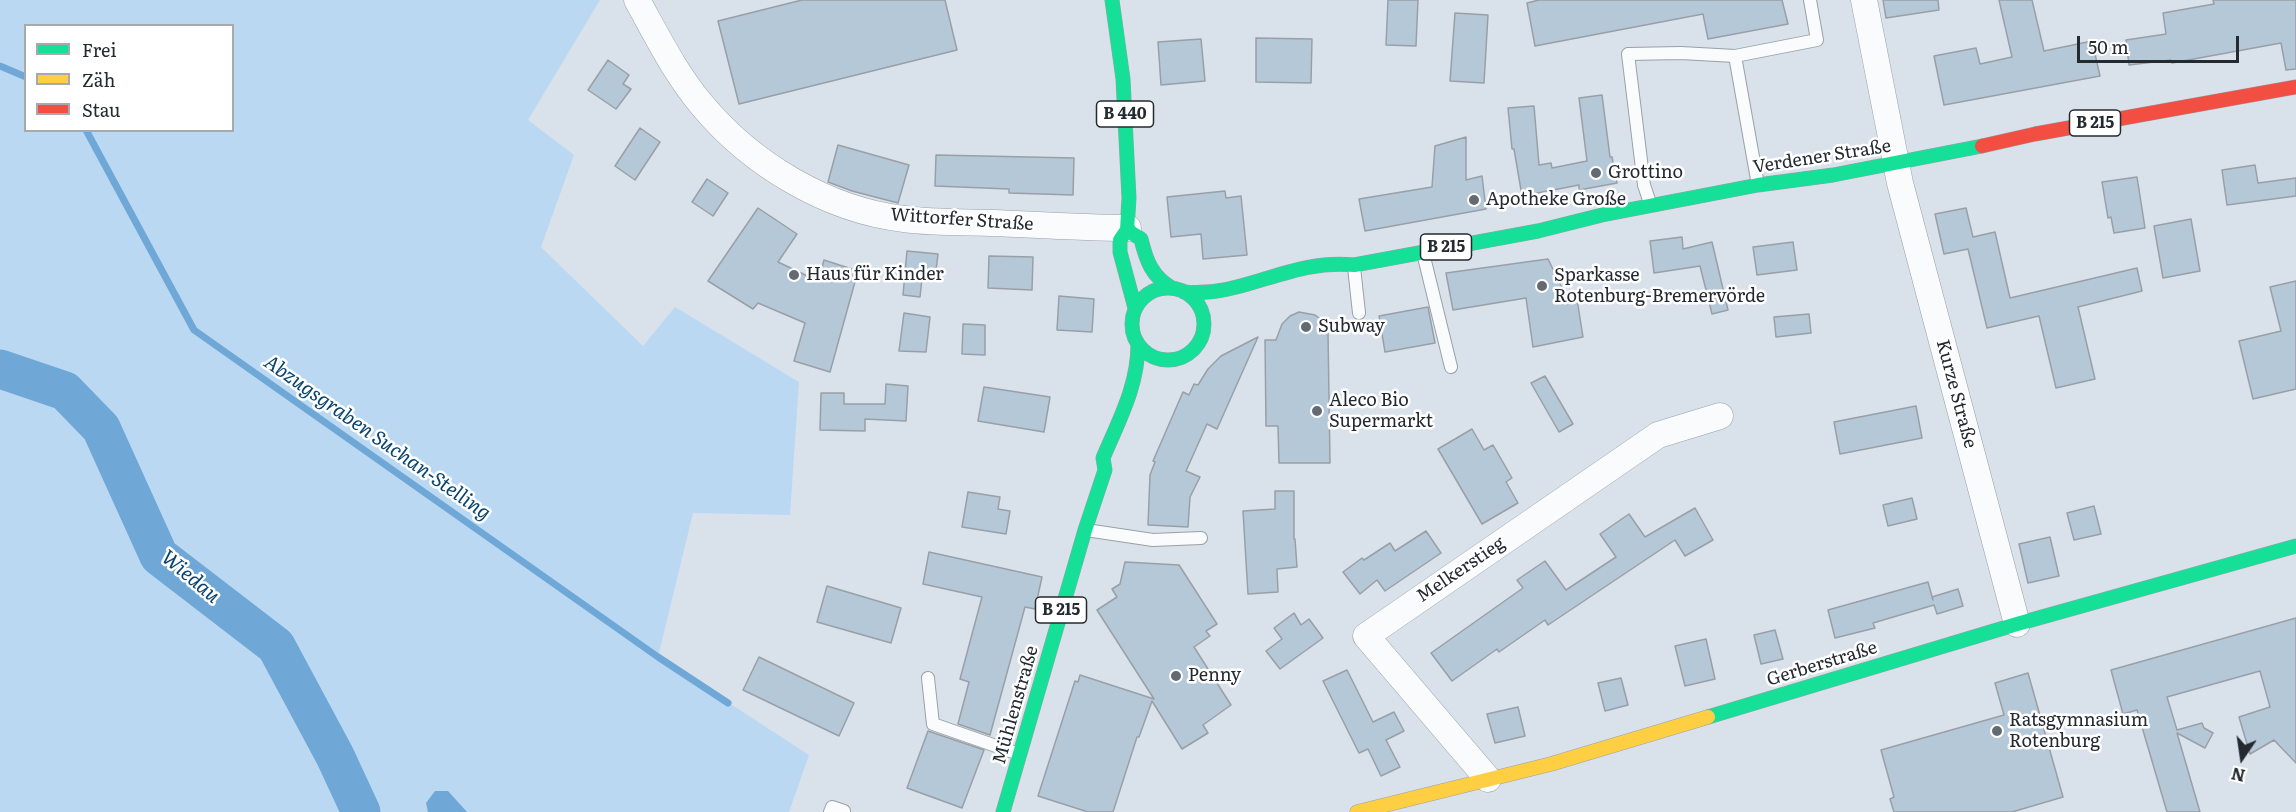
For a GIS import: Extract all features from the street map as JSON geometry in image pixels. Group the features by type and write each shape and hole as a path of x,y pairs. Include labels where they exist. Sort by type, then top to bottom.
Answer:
{"main road":[{"name":"B 440","path":"1112,0 1123,79 1129,198 1128,228 1120,240 1120,252 1135,308"},
{"name":"Verdener Straße","path":"1178,290 1210,294 1334,262 1354,265 1538,231 1758,185 1895,163 2035,134 2296,87"},
{"path":"1128,228 1141,239 1153,274 1163,284 1192,297 1201,309 1204,321 1202,333 1193,350 1167,367 1161,375"},
{"name":"Verdener Straße","path":"1326,279 1340,276 1354,265"},
{"path":"1178,290 1163,288 1143,297 1132,316 1132,329 1138,344 1155,358 1168,360 1180,358"},
{"path":"1202,333 1219,318"},
{"name":"Mühlenstraße","path":"1003,812 1085,530 1110,467 1103,458 1135,381 1138,344"},
{"name":"Gerberstraße","path":"1358,812 1562,761 2016,624 2296,546"}],"street":[{"name":"Wittorfer Straße","path":"637,0 674,66 702,105 732,136 758,158 789,179 823,196 859,210 904,219 1128,228"},
{"name":"Kurze Straße","path":"1864,0 1895,163 2016,624"},
{"name":"Melkerstieg","path":"1488,779 1366,636 1658,435 1720,416"}],"lane":[{"path":"1651,206 1644,185 1628,54 1681,53 1735,56 1817,40 1810,0"},
{"path":"1735,56 1758,185"},
{"path":"1422,252 1451,367"},
{"path":"1354,265 1359,313"},
{"path":"1085,530 1153,540 1200,538"},
{"path":"928,678 933,724 1021,754"},
{"path":"830,812 832,807 844,811"}],"shaded area":[{"path":"0,0 600,0 528,120 574,155 541,247 643,346 675,307 799,382 790,515 693,513 658,657 809,755 789,812 0,812"}],"water":[{"path":"435,791 448,791 467,812 428,812 426,803"}],"building":[{"path":"802,0 945,0 957,50 739,104 718,21"},
{"path":"1388,0 1418,0 1416,46 1386,45"},
{"path":"1539,0 1782,0 1788,24 1708,39 1703,14 1535,46 1527,3"},
{"path":"1883,0 1938,0 1939,10 1886,18"},
{"path":"1999,0 2032,0 2044,51 2092,41 2100,76 1944,105 1934,56 1976,48 1980,64 2012,57"},
{"path":"2213,0 2296,0 2296,69 2286,70 2281,43 2172,63 2171,60 2129,65 2126,40 2166,34 2163,13 2214,4"},
{"path":"1455,13 1488,15 1484,83 1450,81"},
{"path":"1256,38 1312,39 1311,83 1256,82"},
{"path":"1201,39 1205,81 1161,85 1158,42"},
{"path":"608,60 629,75 623,84 631,89 616,109 588,90"},
{"path":"1602,95 1610,157 1612,157 1617,183 1579,190 1579,185 1522,196 1514,149 1512,149 1508,108 1534,106 1539,165 1551,163 1552,168 1587,161 1579,98"},
{"path":"640,128 660,142 635,180 615,166"},
{"path":"1466,137 1466,180 1482,176 1486,209 1365,231 1359,199 1432,187 1435,146"},
{"path":"838,145 909,165 898,203 828,182"},
{"path":"936,155 1074,158 1073,195 1009,193 1009,189 935,186"},
{"path":"2255,165 2258,183 2296,178 2296,196 2227,205 2222,170"},
{"path":"2137,177 2145,228 2114,233 2111,217 2108,218 2102,182"},
{"path":"707,179 728,193 713,216 692,202"},
{"path":"1225,191 1226,198 1241,196 1247,255 1203,259 1201,234 1171,237 1167,197"},
{"path":"758,208 797,234 778,262 818,281 824,260 858,271 830,372 794,361 805,323 758,303 753,309 708,281"},
{"path":"1966,208 1973,237 1995,232 2010,298 2137,268 2142,291 2078,307 2095,379 2056,388 2039,316 1987,328 1968,249 1944,254 1935,214"},
{"path":"2191,219 2200,271 2163,278 2154,226"},
{"path":"1682,237 1683,249 1712,242 1728,310 1712,314 1700,266 1654,273 1650,241"},
{"path":"1793,242 1797,270 1757,275 1753,247"},
{"path":"907,251 938,254 935,279 922,278 920,297 903,295"},
{"path":"989,256 1033,257 1032,290 988,288"},
{"path":"1548,259 1565,294 1576,293 1583,337 1533,347 1526,298 1453,310 1446,273"},
{"path":"2296,281 2296,389 2253,399 2239,341 2281,331 2270,287"},
{"path":"1059,296 1094,299 1092,332 1057,330"},
{"path":"1428,307 1435,343 1385,352 1379,316"},
{"path":"1299,312 1315,315 1322,320 1328,333 1330,463 1279,463 1278,426 1266,426 1265,340 1276,340 1282,324 1290,316"},
{"path":"904,313 930,317 926,352 899,351"},
{"path":"1809,314 1811,333 1776,337 1774,317"},
{"path":"963,324 985,325 985,355 962,354"},
{"path":"1258,337 1217,429 1207,424 1186,471 1200,477 1190,497 1188,527 1148,525 1150,475 1155,462 1153,461 1183,392 1189,395 1194,384 1198,385 1208,369 1221,356"},
{"path":"1545,376 1573,424 1559,432 1531,383"},
{"path":"886,384 908,386 906,421 865,419 865,431 820,430 821,393 844,393 844,404 885,404"},
{"path":"984,387 1050,397 1044,432 978,421"},
{"path":"1916,406 1922,438 1840,454 1834,422"},
{"path":"1472,429 1484,450 1493,445 1512,478 1506,482 1518,503 1482,524 1438,449"},
{"path":"1275,491 1294,491 1294,539 1297,567 1277,569 1278,592 1248,594 1243,511 1275,509"},
{"path":"968,492 1000,497 998,509 1010,511 1006,534 962,527"},
{"path":"1912,498 1917,519 1888,526 1883,505"},
{"path":"2094,506 2101,534 2074,540 2067,513"},
{"path":"1695,508 1713,540 1685,556 1675,540 1548,625 1545,620 1499,652 1497,649 1452,681 1431,653 1523,588 1517,580 1545,561 1566,590 1616,557 1600,534 1629,514 1645,537"},
{"path":"1426,531 1441,553 1385,591 1377,580 1360,594 1343,572 1362,558 1364,560 1390,543 1395,551"},
{"path":"2050,537 2059,576 2028,583 2019,544"},
{"path":"929,552 1042,577 1035,609 1025,607 990,735 958,724 969,682 960,679 982,597 923,584"},
{"path":"1125,562 1179,565 1217,624 1206,631 1210,636 1194,647 1231,705 1203,725 1208,733 1182,749 1152,701 1139,737 1137,737 1113,812 1088,812 1038,796 1075,681 1078,682 1080,675 1154,699 1097,610 1117,597 1112,589 1120,584"},
{"path":"1928,582 1932,597 1958,589 1963,606 1937,614 1934,605 1873,623 1875,628 1835,638 1828,610"},
{"path":"827,586 901,608 891,643 817,622"},
{"path":"1294,613 1301,625 1309,619 1323,638 1280,669 1266,651 1282,639 1274,628"},
{"path":"2296,618 2296,763 2274,740 2250,754 2239,717 2270,707 2260,671 2167,697 2177,730 2202,723 2204,728 2213,733 2205,748 2177,733 2200,812 2167,812 2137,710 2123,714 2111,670"},
{"path":"1775,630 1783,659 1761,664 1754,635"},
{"path":"1706,639 1715,679 1685,686 1675,646"},
{"path":"759,657 854,703 839,736 743,690"},
{"path":"1347,670 1373,722 1394,712 1404,731 1386,740 1400,767 1381,776 1368,749 1359,753 1323,681"},
{"name":"Ratsgymnasium Rotenburg","path":"2028,673 2063,797 2012,812 1894,812 1890,799 1894,797 1881,750 2004,715 1995,683"},
{"path":"1621,678 1628,705 1605,711 1598,683"},
{"path":"1518,707 1525,736 1495,743 1487,714"},
{"path":"928,731 984,750 962,808 907,788"}],"waterway":[{"name":"Abzugsgraben Suchan-Stelling","path":"0,66 24,76"},
{"name":"Abzugsgraben Suchan-Stelling","path":"87,132 194,330 658,657 728,703"},
{"name":"Wiedau","path":"0,369 65,391 101,428 159,556 276,646 335,756 361,812"}],"traffic: fast":[{"path":"1112,0 1123,79 1129,198 1127,230 1120,240 1120,252 1135,308"},
{"path":"1184,292 1227,289 1309,267 1331,264 1354,265 1538,231 1602,215 1758,185 1833,175 1982,146"},
{"path":"1128,228 1141,239 1148,261 1159,279 1172,288"},
{"path":"1168,288 1188,294 1198,304 1204,324 1198,344 1188,354 1168,360 1148,354 1138,344 1132,324 1138,304 1148,294 1168,288"},
{"path":"1003,812 1085,530 1105,470 1103,458 1131,389 1138,344"},
{"path":"1708,717 2017,624 2296,546"}],"traffic: slow":[{"path":"1357,812 1551,764 1708,717"}],"traffic: jam":[{"path":"1982,146 2035,134 2296,87"}],"place":[{"name":"Grottino","path":"1596,173"},
{"name":"Apotheke Große","path":"1474,200"},
{"name":"Haus für Kinder","path":"794,275"},
{"name":"Sparkasse Rotenburg-Bremervörde","path":"1542,286"},
{"name":"Subway","path":"1306,327"},
{"name":"Aleco Bio Supermarkt","path":"1317,411"},
{"name":"Penny","path":"1176,676"},
{"name":"Ratsgymnasium Rotenburg","path":"1997,731"}]}
